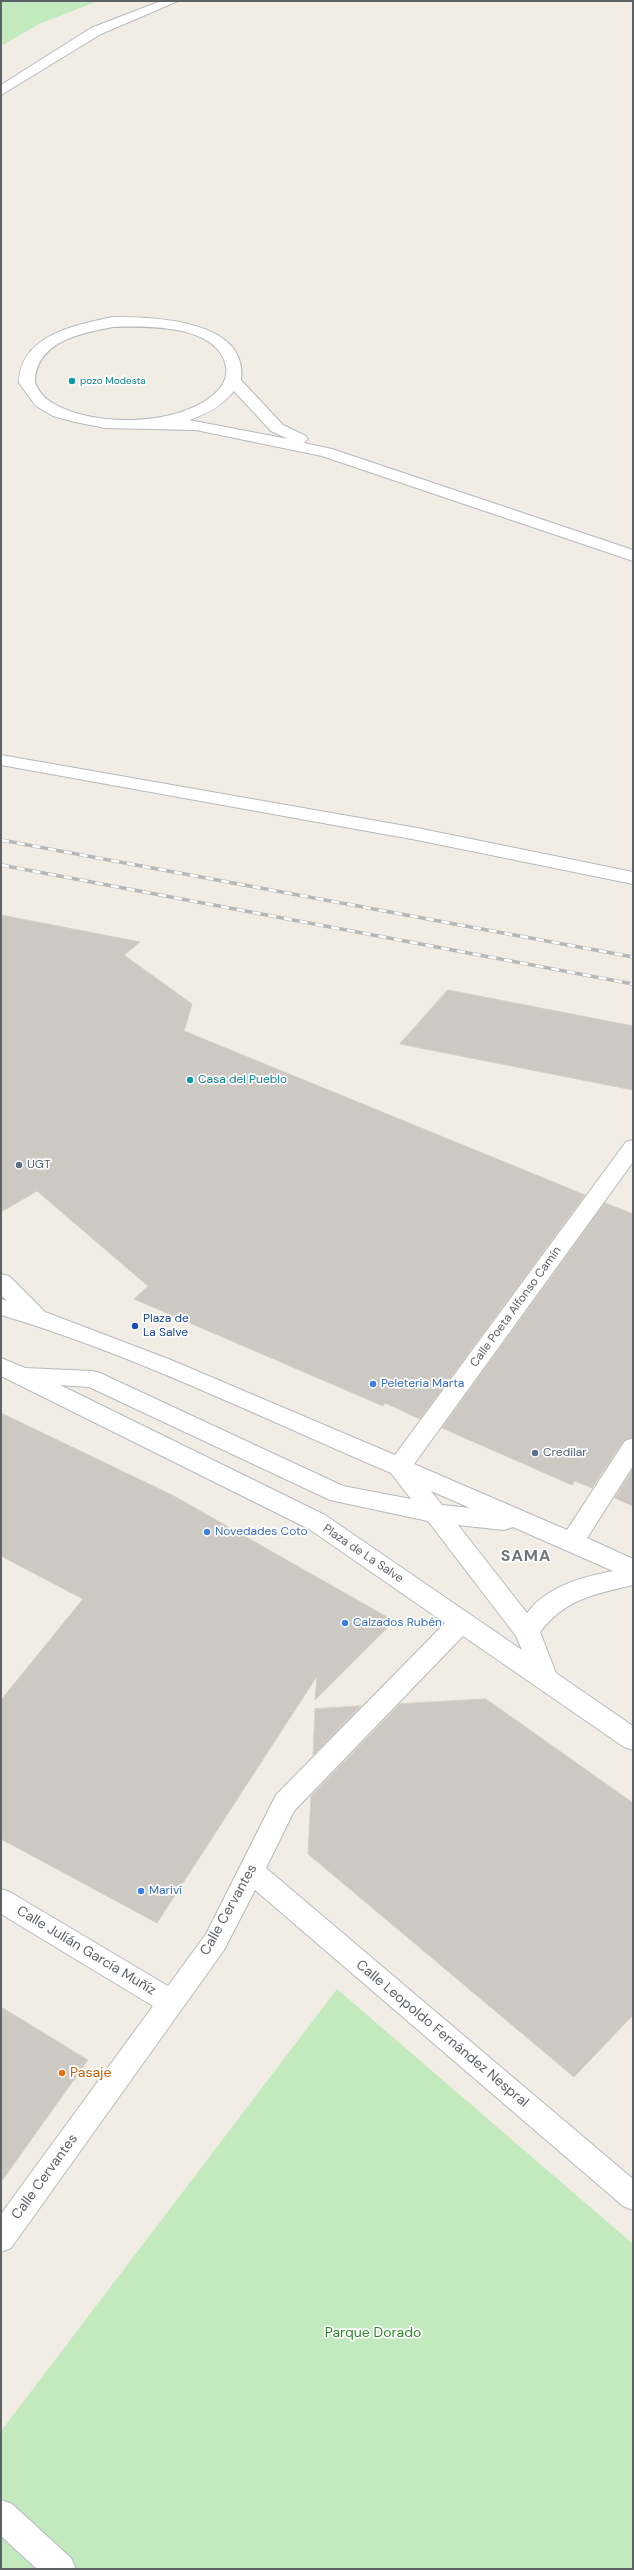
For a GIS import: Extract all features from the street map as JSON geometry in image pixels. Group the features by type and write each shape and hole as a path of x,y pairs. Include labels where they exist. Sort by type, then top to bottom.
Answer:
{"street":[{"path":"1,91 96,31 172,1"},
{"path":"149,424 188,416 217,400 233,380 233,360 217,342 189,328 152,322 113,322 75,330 46,344 29,363 27,383 41,402 69,417 107,425 149,424 196,426 326,452"},
{"path":"233,380 277,428 326,452 633,556"},
{"path":"1,760 417,834 633,878"},
{"name":"Calle Poeta Alfonso Camín","path":"399,1467 633,1147"},
{"name":"Plaza de La Salve","path":"1,1282 38,1318"},
{"name":"Plaza de La Salve","path":"1,1307 38,1318 163,1366 633,1569"},
{"name":"Plaza de La Salve","path":"9,1370 92,1380 338,1494 434,1513 526,1523"},
{"name":"Plaza de La Salve","path":"9,1370 317,1522 545,1678"},
{"path":"571,1543 633,1447"},
{"name":"Plaza de La Salve","path":"399,1467 527,1631 545,1678"},
{"path":"527,1631 542,1610 581,1587 633,1576"},
{"name":"Calle Cervantes","path":"1,2238 215,1942 285,1803 462,1621"},
{"path":"545,1678 633,1740"},
{"name":"Calle Leopoldo Fernández Nespral","path":"251,1871 633,2197"},
{"name":"Calle Julián García Muñíz","path":"1,1900 171,2002"},
{"path":"1,2515 60,2569"}],"green space":[{"path":"1,1 98,1 39,24 1,46"},
{"name":"Parque Dorado","path":"337,1989 633,2244 633,2569 1,2569 1,2431"}],"building":[{"path":"1,915 140,942 124,955 192,1004 184,1031 585,1195 420,1419 385,1403 383,1406 134,1299 148,1286 37,1191 1,1212"},
{"path":"448,990 633,1026 633,1090 400,1044"},
{"path":"605,1203 633,1214 633,1437 624,1440 592,1488 575,1481 572,1485 442,1428"},
{"path":"1,1413 174,1496 394,1621 315,1700 317,1676 157,1923 1,1839 1,1700 83,1599 1,1556"},
{"path":"633,1469 633,1506 615,1498"},
{"path":"486,1699 633,1803 633,2015 574,2077 308,1854 311,1796 400,1704"},
{"path":"361,1706 313,1755 315,1709"},
{"path":"1,2007 88,2060 1,2182"}],"railway":[{"path":"1,840 633,957"},
{"path":"1,865 633,984"}],"place":[{"name":"pozo Modesta","path":"72,381"},
{"name":"Casa del Pueblo","path":"190,1080"},
{"name":"UGT","path":"19,1165"},
{"name":"Plaza de La Salve","path":"135,1326"},
{"name":"Peleteria Marta","path":"373,1384"},
{"name":"Credilar","path":"535,1453"},
{"name":"Novedades Coto","path":"207,1532"},
{"name":"Calzados Rubén","path":"345,1623"},
{"name":"Mariví","path":"141,1891"},
{"name":"Pasaje","path":"62,2073"}],"district":[{"name":"SAMA","path":"526,1557"}]}
